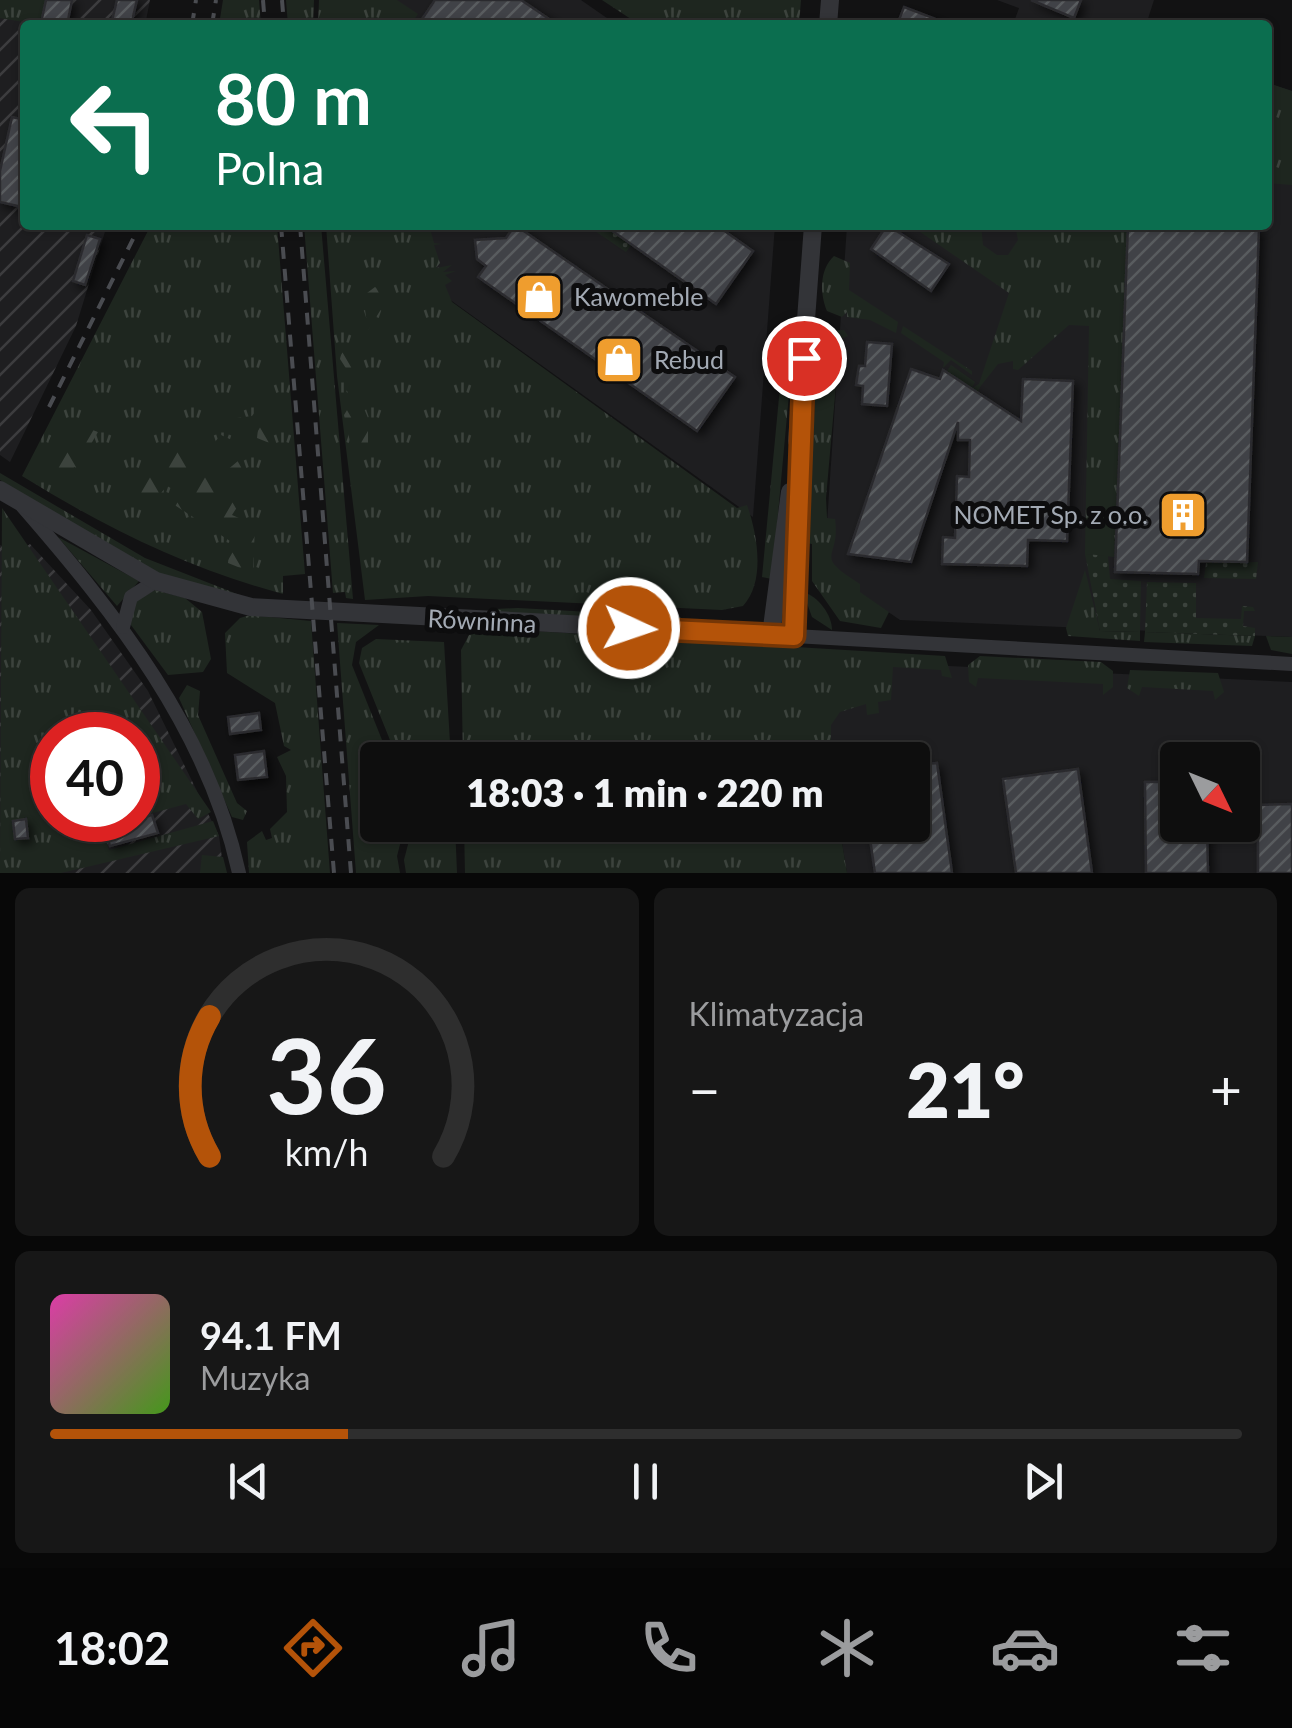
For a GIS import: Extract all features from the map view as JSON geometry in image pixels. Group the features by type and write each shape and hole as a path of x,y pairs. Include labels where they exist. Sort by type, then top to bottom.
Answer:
{"street":[{"path":"771,635 798,434 813,230"},
{"path":"794,636 798,434"},
{"name":"Równinna","path":"0,490 156,581 214,600 313,613 1292,664"},
{"path":"19,502 122,627 168,696 231,836 238,873"},
{"path":"122,627 131,597 156,581"}],"shaded area":[{"path":"0,0 150,0 146,20 20,20 20,230 105,230 76,326 10,462 0,455"},
{"path":"372,0 581,0 610,20 373,20"},
{"path":"997,0 1154,0 1148,20 1015,20 1019,8"},
{"path":"1272,84 1292,91 1292,637 900,620 824,568 847,230 1272,230"},
{"path":"424,230 775,230 753,517 428,284"},
{"path":"30,544 91,610 158,712 30,712 30,842 160,842 160,716 219,836 224,873 0,873 0,545 17,553"},
{"path":"886,663 1292,682 1292,873 847,873 842,842 930,842 930,742 827,742 822,717"}],"green space":[{"path":"0,0 46,0 42,20 0,18"},
{"path":"223,0 259,0 261,20 220,20"},
{"path":"286,0 314,0 313,20 288,20"},
{"path":"319,0 397,0 418,14 414,20 318,20"},
{"path":"602,0 801,0 799,20 632,20"},
{"path":"1272,84 1292,91 1292,185 1272,183"},
{"path":"148,230 277,230 305,574 283,576 283,594 248,584 148,545 22,476"},
{"path":"304,230 321,230 353,599 346,598 345,592 333,593"},
{"path":"326,230 430,230 434,243 441,244 434,245 440,263 436,268 452,265 443,272 456,271 445,275 452,281 445,285 452,302 737,508 747,505 757,555 750,595 743,606 722,610 428,596 365,600 337,376"},
{"path":"593,230 642,230 626,252"},
{"path":"917,230 982,230 983,245 997,255 1008,255 1018,240 1016,230 1127,230 1114,557 1085,554 1089,326 1069,325 1018,370 1013,369 1013,361 998,364 980,387 963,427 971,389 947,371 951,365 975,382 972,388 979,384 1009,293"},
{"path":"834,256 850,263 849,290 898,322 896,333 870,320 847,317 847,312 842,317 827,311 822,282"},
{"path":"375,287 390,295 368,330 363,296"},
{"path":"903,326 972,371 972,375 951,360 943,368 944,362 901,333"},
{"path":"844,330 848,336 840,339 826,498 827,518 835,519 831,556 836,567 860,584 860,592 889,612 881,628 840,621 812,581 812,544 807,543 818,349 827,331"},
{"path":"353,341 361,376 358,394 368,418 368,449 358,459 353,455 344,415 352,402 344,384 349,373 340,359 343,345"},
{"path":"782,366 790,383 772,579 762,577"},
{"path":"265,399 270,400 262,418 273,422 272,444 257,438 258,429 243,430 237,425 237,418 252,416"},
{"path":"79,425 98,432 91,444 105,453 80,495 72,484 81,471 74,467 63,479 47,467 58,452 46,447 56,426 73,433"},
{"path":"182,429 206,452 221,435 234,441 203,472 214,481 238,461 256,478 232,515 255,525 253,573 228,563 230,541 173,504 180,493 167,486 149,507 134,497"},
{"path":"0,473 145,558 250,599 176,581 109,551 0,480"},
{"path":"2,508 142,712 30,712 30,842 107,842 109,850 138,842 160,842 160,836 213,821 219,836 61,873 0,873"},
{"path":"58,537 139,581 117,606"},
{"path":"1085,554 1108,556 1110,579 1141,581 1140,632 1100,631"},
{"path":"1258,562 1256,579 1204,578 1206,563"},
{"path":"1085,570 1100,631 1140,632 1140,641 1068,636 1066,628"},
{"path":"1147,582 1196,583 1196,618 1241,619 1242,606 1253,607 1255,611 1244,611 1243,626 1255,628 1255,636 1145,632"},
{"path":"155,590 185,598 202,612 211,659 203,672 168,675 128,621 134,602"},
{"path":"803,592 823,607 832,630 812,617"},
{"path":"496,609 681,617 680,625 498,614"},
{"path":"250,615 311,621 330,873 249,873 247,842 262,831 266,840 272,838 270,829 287,812 286,776 277,757 291,750 284,746 275,703 227,673 225,633 240,618"},
{"path":"337,623 379,625 356,642 352,665 383,742 360,742 360,842 401,842 397,856 400,873 356,873"},
{"path":"483,628 945,656 952,678 942,676 941,670 893,667 891,700 878,702 879,713 867,715 866,704 840,712 831,725 831,742 463,742 461,650 469,635"},
{"path":"1145,632 1255,636 1252,646 1144,642"},
{"path":"1266,636 1292,637 1292,654 1271,650"},
{"path":"376,639 444,642 450,742 391,742 359,663 362,648"},
{"path":"980,656 1101,662 1113,671 1113,687 1103,695 1103,684 978,678 976,687 969,682 968,665"},
{"path":"1130,670 1218,673 1224,692 1215,700 1213,691 1142,687 1139,696 1127,688"},
{"path":"187,685 200,691 198,715 237,803 247,811 243,820 232,817 179,698"},
{"path":"160,738 211,812 198,819 186,804 160,811"},
{"path":"409,842 456,842 457,873 406,873 404,860"},
{"path":"464,842 842,842 847,873 465,873"},
{"path":"202,855 223,857 227,873 200,873"}],"building":[{"path":"46,0 72,0 68,20 42,20"},
{"path":"117,0 137,0 132,20 112,20"},
{"path":"435,0 521,0 551,20 421,20"},
{"path":"1031,0 1081,0 1074,18"},
{"path":"904,7 938,20 899,20"},
{"path":"12,117 20,119 20,207 0,202 0,171"},
{"path":"512,230 522,230 735,377 697,431 478,277 486,266 477,259 475,240 506,238"},
{"path":"611,230 723,230 753,251 716,304"},
{"path":"884,230 895,230 949,264 931,291 871,249"},
{"path":"1128,230 1259,230 1247,562 1199,561 1198,574 1115,572"},
{"path":"87,235 100,239 85,285 73,281"},
{"path":"867,342 892,344 887,406 862,404 863,386 856,385 859,366 865,366"},
{"path":"911,369 940,379 943,370 1021,421 1023,379 1073,381 1067,541 1028,540 1027,566 942,564 943,537 955,538 957,476 969,477 970,440 958,440 958,422 911,562 848,554"},
{"path":"259,713 261,730 230,734 228,717"},
{"path":"264,751 267,777 238,780 235,755"},
{"path":"937,763 952,873 875,873 870,842 930,842 930,764"},
{"path":"1078,769 1092,873 1016,873 1003,779"},
{"path":"1145,782 1160,782 1160,842 1207,842 1208,873 1146,873"},
{"path":"1292,804 1292,873 1258,873 1260,805"},
{"path":"26,819 28,838 15,839 13,821"}],"railway":[{"path":"193,20 196,0"},
{"path":"213,20 216,0"},
{"path":"263,0 265,20"},
{"path":"282,0 284,20"},
{"path":"49,407 138,230"},
{"path":"281,230 334,873"},
{"path":"300,230 351,873"}],"place":[{"name":"Kawomeble","path":"539,297"},
{"name":"Rebud","path":"619,360"},
{"name":"NOMET Sp. z o.o.","path":"1183,515"}],"route":[{"path":"629,628 794,636 800,532 798,434 804,358"}]}
